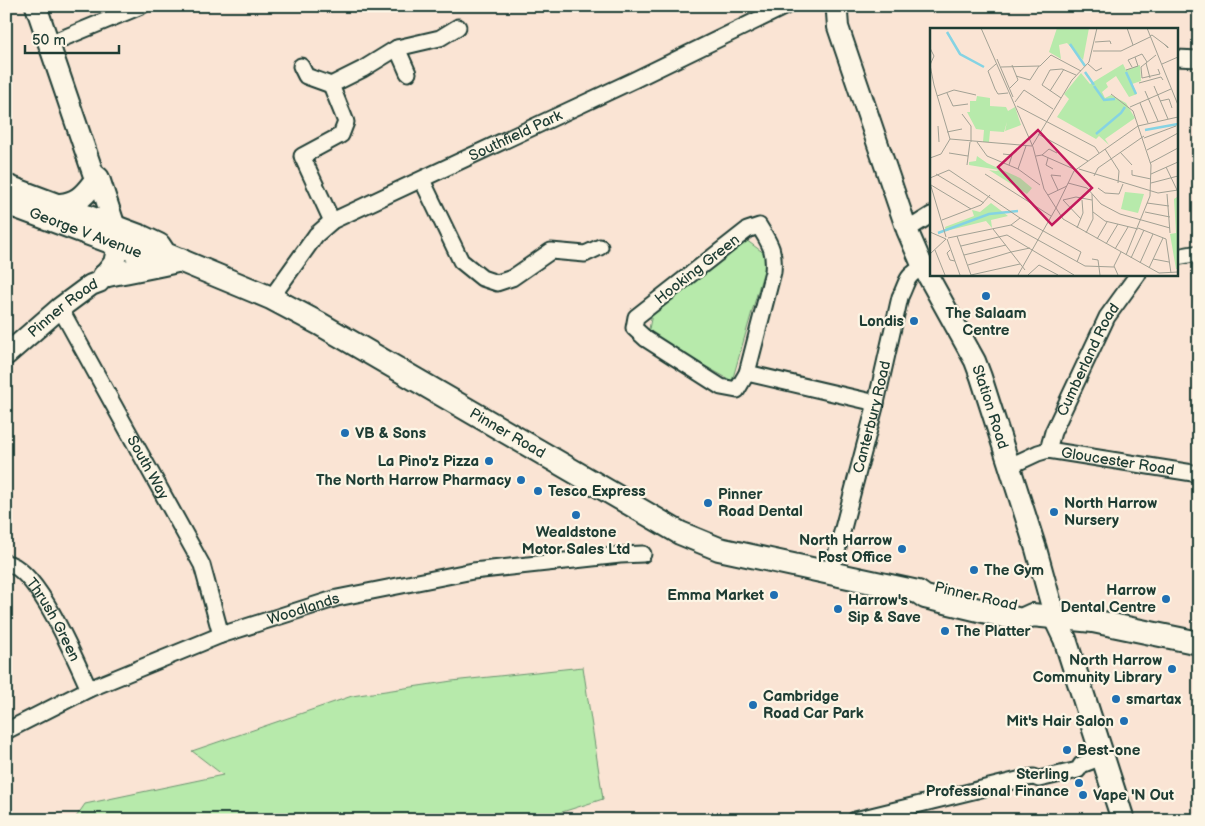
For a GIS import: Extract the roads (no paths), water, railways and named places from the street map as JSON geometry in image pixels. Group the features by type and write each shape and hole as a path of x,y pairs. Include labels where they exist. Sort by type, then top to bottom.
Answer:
{"main road":[{"path":"61,206 74,203 82,197 93,179"},
{"name":"George V Avenue","path":"6,186 61,206 109,233"},
{"name":"George V Avenue","path":"6,202 109,233"},
{"name":"Pinner Road","path":"109,233 159,245 173,257 271,298 368,350 680,533 718,549 918,592 925,597 1022,620 1032,615 1100,622 1199,643"},
{"path":"97,281 140,267 159,266 173,257"},
{"name":"Station Road","path":"1055,618 1064,639 1092,724 1091,761 1123,820"}],"street":[{"path":"36,6 109,233"},
{"path":"49,44 141,6"},
{"name":"Southfield Park","path":"271,298 316,235 332,221 786,6"},
{"name":"Station Road","path":"839,6 837,13 838,27 907,230 924,267 976,361 1036,549 1055,618"},
{"path":"330,85 363,69 397,48 440,38 458,26"},
{"path":"397,48 408,73"},
{"path":"1178,58 1199,59"},
{"path":"302,66 306,76 330,85 346,122 341,135 302,156 332,221"},
{"path":"422,180 461,261 482,278 497,283 512,278 551,251 585,254 600,247"},
{"path":"907,230 930,216"},
{"name":"Hooking Green","path":"759,226 769,242 774,256 773,272 747,373 736,390 721,387 646,339 634,328 636,317 747,230 759,226"},
{"name":"Pinner Road","path":"6,355 60,308 97,281 92,277 103,257 109,233"},
{"path":"1178,257 1199,253"},
{"name":"Canterbury Road","path":"829,574 837,551 876,403 900,297 906,280 924,267"},
{"name":"Cumberland Road","path":"1048,450 1053,432 1107,317 1137,275"},
{"name":"South Way","path":"60,308 202,565 221,635"},
{"path":"747,373 876,403"},
{"name":"Gloucester Road","path":"1010,466 1048,450 1199,474"},
{"name":"Woodlands","path":"6,731 90,689 221,635 337,598 473,571 621,547 643,554"},
{"name":"Thrush Green","path":"6,563 18,567 38,590 90,689"},
{"path":"856,820 1034,777 1039,779 1078,770 1091,761"}],"place":[{"name":"The Salaam Centre","path":"986,296"},
{"name":"Londis","path":"914,321"},
{"name":"VB & Sons","path":"345,433"},
{"name":"La Pino'z Pizza","path":"489,461"},
{"name":"The North Harrow Pharmacy","path":"521,480"},
{"name":"Tesco Express","path":"538,491"},
{"name":"Pinner Road Dental","path":"708,503"},
{"name":"North Harrow Nursery","path":"1054,512"},
{"name":"Wealdstone Motor Sales Ltd","path":"576,515"},
{"name":"North Harrow Post Office","path":"902,549"},
{"name":"The Gym","path":"974,570"},
{"name":"Emma Market","path":"774,595"},
{"name":"Harrow Dental Centre","path":"1166,599"},
{"name":"Harrow's Sip & Save","path":"838,609"},
{"name":"The Platter","path":"945,631"},
{"name":"North Harrow Community Library","path":"1172,669"},
{"name":"smartax","path":"1116,699"},
{"name":"Cambridge Road Car Park","path":"753,705"},
{"name":"Mit's Hair Salon","path":"1124,721"},
{"name":"Best-one","path":"1067,750"},
{"name":"Sterling Professional Finance","path":"1079,783"},
{"name":"Vape 'N Out","path":"1083,795"}]}
